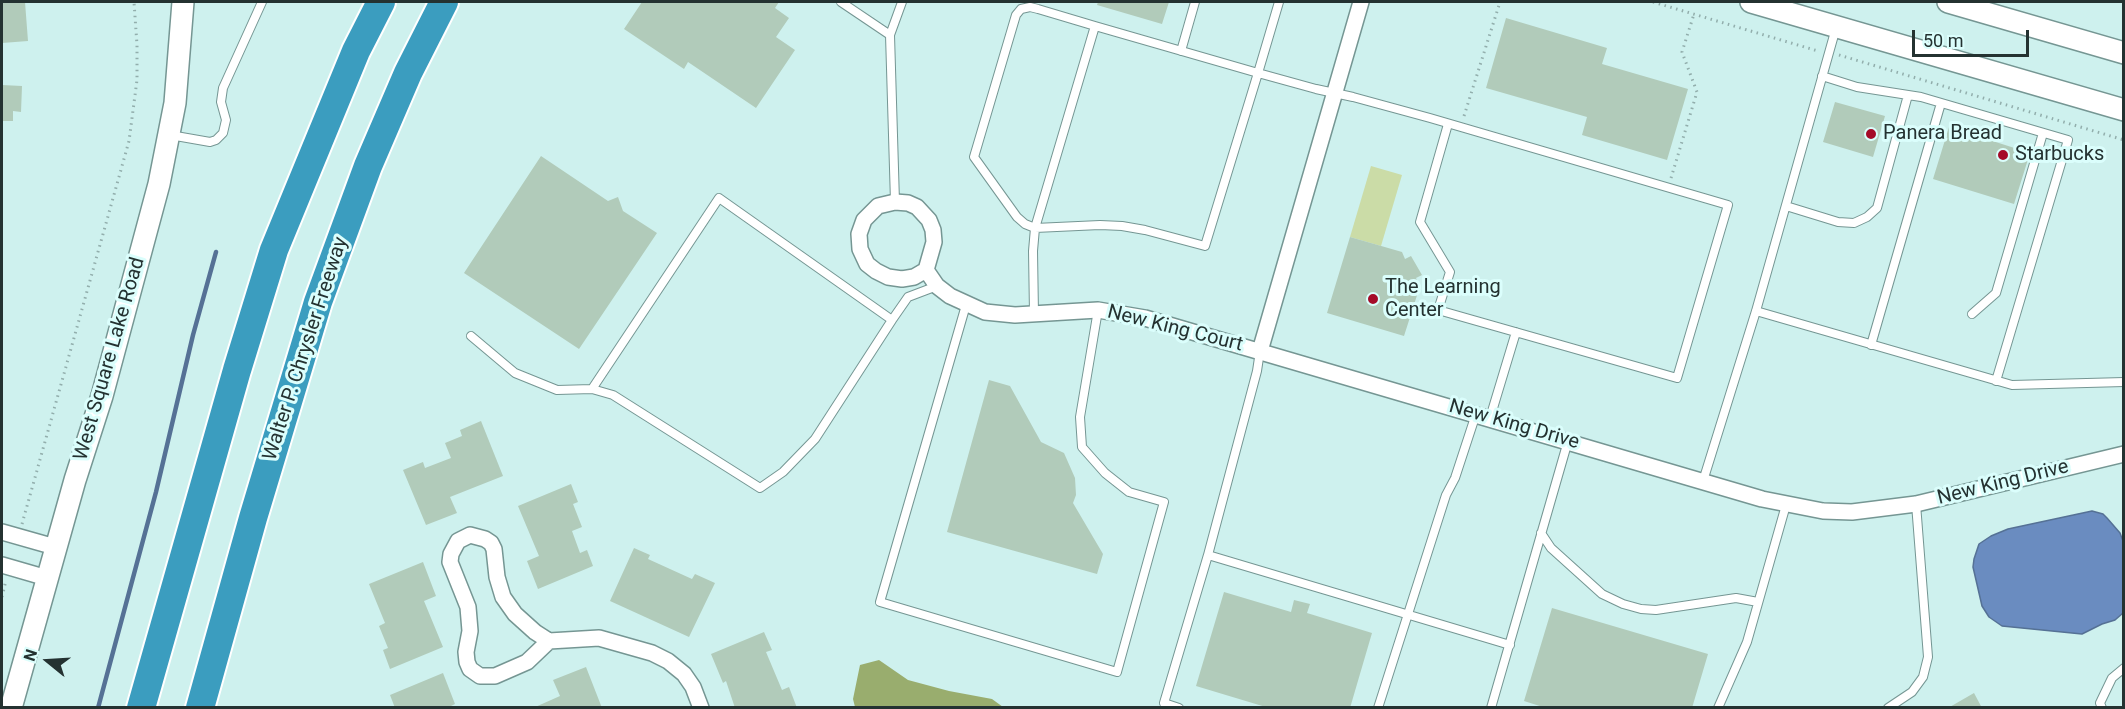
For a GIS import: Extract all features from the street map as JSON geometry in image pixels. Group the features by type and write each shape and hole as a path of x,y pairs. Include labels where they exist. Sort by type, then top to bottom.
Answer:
{"highway":[{"path":"141,708 237,370 274,250 356,51 381,2"},
{"name":"Walter P. Chrysler Freeway","path":"200,708 252,518 318,302 368,166 408,73 444,2"}],"main road":[{"path":"1751,2 2124,110"},
{"path":"1948,2 2124,53"},
{"name":"West Square Lake Road","path":"11,708 56,547 102,396 159,184 170,135 180,57 182,3"}],"street":[{"path":"1260,351 1361,2"},
{"path":"895,202 908,203 917,207 929,220 934,242 926,270 914,278 888,277 876,272 862,255 858,242 859,234 864,220 878,206 895,202"},
{"name":"New King Court","path":"926,270 937,286 966,305 997,314 1098,310 1145,318 1260,351"},
{"name":"New King Drive","path":"1260,351 1786,505 1823,511 1852,512 1916,504 2124,454"},
{"path":"2,532 56,547"},
{"path":"549,641 521,620 507,605 500,589 491,543 470,535 458,541 451,554 450,562 468,607 470,631 466,652 467,662 470,669 480,676 495,676 527,662 549,641 599,638 652,653 668,660 684,674 693,687 701,708"},
{"path":"4,570 47,578"}],"lane":[{"path":"170,135 210,142 224,133 226,120 220,102 223,88 262,2"},
{"path":"841,2 890,35"},
{"path":"895,202 890,35 902,2"},
{"path":"1181,51 1196,2"},
{"path":"1279,2 1258,73 1205,246 1156,232 1122,226 1035,228 1025,224 1017,217 974,157 1016,15 1021,9 1030,7 1258,73 1448,124 1728,205 1677,378 1438,310 1450,272 1420,222 1448,124"},
{"path":"1034,314 1035,228 1095,26"},
{"path":"1703,481 1756,311 1836,26"},
{"path":"1822,76 1857,87 1941,103 2068,140 1996,381"},
{"path":"1786,206 1838,222 1854,223 1877,208 1908,95"},
{"path":"1871,345 1941,103"},
{"path":"1972,315 1996,293 2043,133"},
{"path":"592,389 719,198 892,320"},
{"path":"471,336 515,373 557,390 592,389 613,395 760,488 783,472 815,439 908,297 937,286"},
{"path":"966,305 880,602 1117,672 1164,502 1129,492 1104,473 1082,447 1080,417 1098,310"},
{"path":"1756,311 2012,385 2124,382"},
{"path":"1378,708 1406,614 1446,495 1483,416 1516,332"},
{"path":"1179,708 1164,703 1208,555 1260,351"},
{"path":"1491,708 1568,441"},
{"path":"1888,708 1911,692 1923,677 1928,657 1916,504"},
{"path":"1718,708 1747,642 1786,505"},
{"path":"1541,533 1551,548 1602,594 1623,604 1656,610 1736,598 1758,602"},
{"path":"1208,555 1510,645"},
{"path":"2102,708 2100,703 2112,678 2124,668"}],"path":[{"path":"21,529 129,141 137,80 134,2"},
{"path":"1464,118 1500,2"},
{"path":"1653,2 2124,140"},
{"path":"1671,179 1697,92 1682,52 1694,14"},
{"path":"2,597 4,570"}],"green space":[{"path":"1371,166 1402,175 1381,246 1350,237"},
{"path":"879,660 908,680 992,699 1003,707 855,707 853,699 860,665"}],"water":[{"path":"2092,511 2103,514 2120,533 2123,541 2123,613 2115,620 2082,634 2002,626 1989,617 1982,606 1973,567 1979,544 2008,529"}],"building":[{"path":"2,2 25,2 28,41 2,43"},
{"path":"642,2 779,2 775,8 789,18 776,37 795,50 756,108 688,62 684,69 624,29"},
{"path":"1098,2 1169,2 1162,24 1097,5"},
{"path":"1506,18 1607,48 1602,64 1688,89 1667,160 1582,135 1587,117 1486,88"},
{"path":"2,85 22,86 21,112 13,111 13,121 2,121"},
{"path":"1835,102 1885,116 1873,157 1823,142"},
{"path":"1949,127 2030,153 2014,204 1933,179"},
{"path":"541,156 608,201 618,197 623,211 657,233 579,349 464,273"},
{"name":"The Learning Center","path":"1350,237 1402,252 1405,259 1411,256 1422,275 1416,278 1420,286 1404,336 1327,313"},
{"path":"989,380 1010,386 1041,442 1064,453 1075,478 1076,495 1073,503 1103,554 1097,574 947,532"},
{"path":"481,421 503,476 450,497 457,513 426,525 403,470 423,462 425,468 451,458 445,443 462,436 460,430"},
{"path":"571,484 578,502 573,504 582,527 572,531 580,553 587,550 593,566 538,589 527,561 539,556 518,506"},
{"path":"634,548 650,555 648,559 692,579 695,574 715,583 689,637 610,601"},
{"path":"423,562 436,596 424,601 443,647 390,669 383,650 388,648 379,626 385,623 369,584"},
{"path":"1224,592 1291,612 1294,600 1310,604 1307,613 1372,633 1350,708 1269,708 1196,686"},
{"path":"1552,608 1708,654 1692,708 1546,708 1524,701"},
{"path":"764,632 772,650 766,652 782,690 789,687 797,708 735,708 726,681 723,683 711,654"},
{"path":"586,667 602,708 533,708 560,696 553,680"},
{"path":"443,673 455,704 447,708 395,708 390,695"},
{"path":"1974,693 1982,708 1948,708"}],"waterway":[{"path":"98,708 156,492 193,335 216,252"}],"place":[{"name":"Panera Bread","path":"1871,134"},
{"name":"Starbucks","path":"2003,155"},
{"name":"The Learning Center","path":"1373,299"}]}
